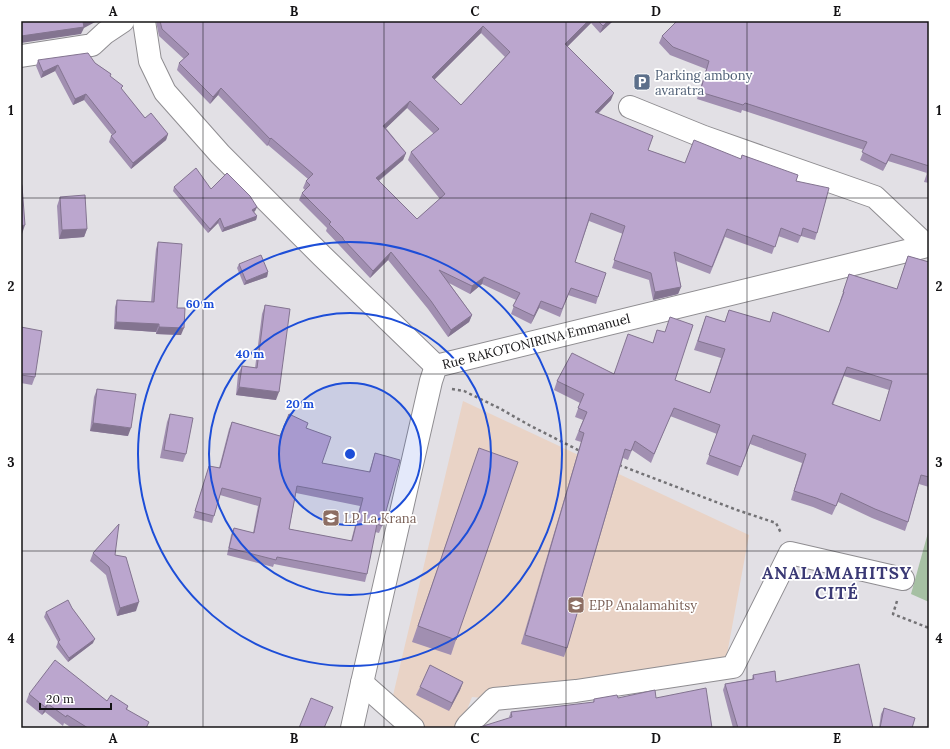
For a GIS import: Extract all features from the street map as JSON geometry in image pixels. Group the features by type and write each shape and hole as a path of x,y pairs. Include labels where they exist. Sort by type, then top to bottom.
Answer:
{"street":[{"path":"21,56 92,45 105,33 123,21"},
{"path":"144,21 150,61 165,92 220,154 322,256 433,374"},
{"path":"630,107 704,137 875,197 928,246"},
{"name":"Rue RAKOTONIRINA Emmanuel","path":"352,728 433,374 928,246"},
{"path":"466,728 494,699 576,691 733,667 790,553 903,579"},
{"path":"362,683 412,728"}],"path":[{"path":"433,374 448,388 464,391 584,453"},
{"path":"619,465 737,510 776,522 790,553"},
{"path":"903,579 893,614 929,628"}],"shaded area":[{"name":"EPP Analamahitsy","path":"463,401 749,535 723,676 494,699 472,697 460,728 413,728 390,708"}],"green space":[{"path":"929,529 929,602 911,594"}],"building":[{"path":"21,21 85,21 83,22 84,27 21,36"},
{"path":"160,21 588,21 565,44 614,93 595,112 653,136 648,150 685,163 694,140 741,159 742,155 798,175 796,181 829,188 817,233 803,228 801,236 781,228 775,247 727,229 712,267 674,252 681,287 655,292 651,273 614,260 625,226 591,213 575,262 606,273 598,297 571,288 562,309 541,301 534,316 513,306 520,293 484,277 472,286 439,270 472,315 451,330 431,301 391,252 373,271 329,224 331,222 302,193 310,185 306,181 313,174 271,138 270,139 221,88 213,97 179,63 189,54 162,29","holes":["483,26 510,52 461,105 432,77","410,101 439,129 411,152 445,194 417,219 376,178 406,153 383,126"]},
{"path":"598,21 608,21 603,26"},
{"path":"677,21 929,21 929,166 891,154 886,164 862,152 867,142 745,103 743,105 700,92 709,61 673,47 662,36"},
{"path":"88,53 95,63 111,74 110,76 123,86 121,88 145,118 151,113 168,134 133,163 111,136 116,132 86,94 75,99 58,65 43,72 38,60"},
{"path":"196,168 211,189 227,173 250,196 257,207 252,210 257,216 224,228 220,218 210,229 174,187"},
{"path":"21,182 25,225 21,226"},
{"path":"85,195 87,229 62,230 60,197"},
{"path":"158,242 182,244 177,308 185,308 184,328 159,327 159,324 116,322 117,300 154,302"},
{"path":"261,255 268,272 246,281 239,264"},
{"path":"908,256 929,262 929,477 921,475 908,522 841,493 836,506 794,491 806,454 753,435 741,467 709,455 720,425 674,408 654,454 635,441 631,451 625,449 567,648 525,635 584,433 579,431 587,412 578,408 584,394 557,381 572,353 614,374 628,334 653,343 657,330 665,332 670,317 693,325 675,380 710,393 725,349 698,341 706,316 725,322 729,310 770,322 773,312 829,332 849,274 897,289","holes":["847,367 892,381 880,421 832,404"]},
{"path":"265,305 290,309 279,392 239,387 242,366 257,368"},
{"path":"21,327 42,331 35,377 21,375"},
{"path":"97,389 136,394 131,428 93,423"},
{"path":"170,414 193,418 186,454 164,450"},
{"path":"289,414 308,423 306,428 331,437 322,463 370,472 375,453 400,460 382,526 377,524 367,574 277,557 276,560 229,548 234,528 254,533 261,498 222,488 214,516 195,511 209,466 220,468 232,422 280,436","holes":["297,486 363,498 352,541 289,529"]},
{"path":"479,448 518,462 456,640 418,626"},
{"path":"119,524 115,555 126,557 139,602 120,608 109,567 93,553"},
{"path":"68,600 72,608 95,639 69,658 58,642 60,640 46,612"},
{"path":"55,660 107,701 111,695 128,706 126,709 149,722 146,728 88,728 67,715 66,717 48,704 45,707 29,694"},
{"path":"859,664 873,728 738,728 725,684 754,679 753,675 775,671 776,682"},
{"path":"430,665 463,682 452,703 420,687"},
{"path":"706,688 712,728 479,728 512,717 511,712 594,702 594,699 617,695 618,698 655,690 656,698"},
{"path":"311,698 333,707 324,728 299,728"},
{"path":"884,708 915,718 912,728 880,728"}],"place":[{"name":"Parking ambony avaratra","path":"642,82"},
{"name":"LP La Krana","path":"331,518"},
{"name":"EPP Analamahitsy","path":"576,605"}],"district":[{"name":"ANALAMAHITSY CITÉ","path":"837,583"}]}
